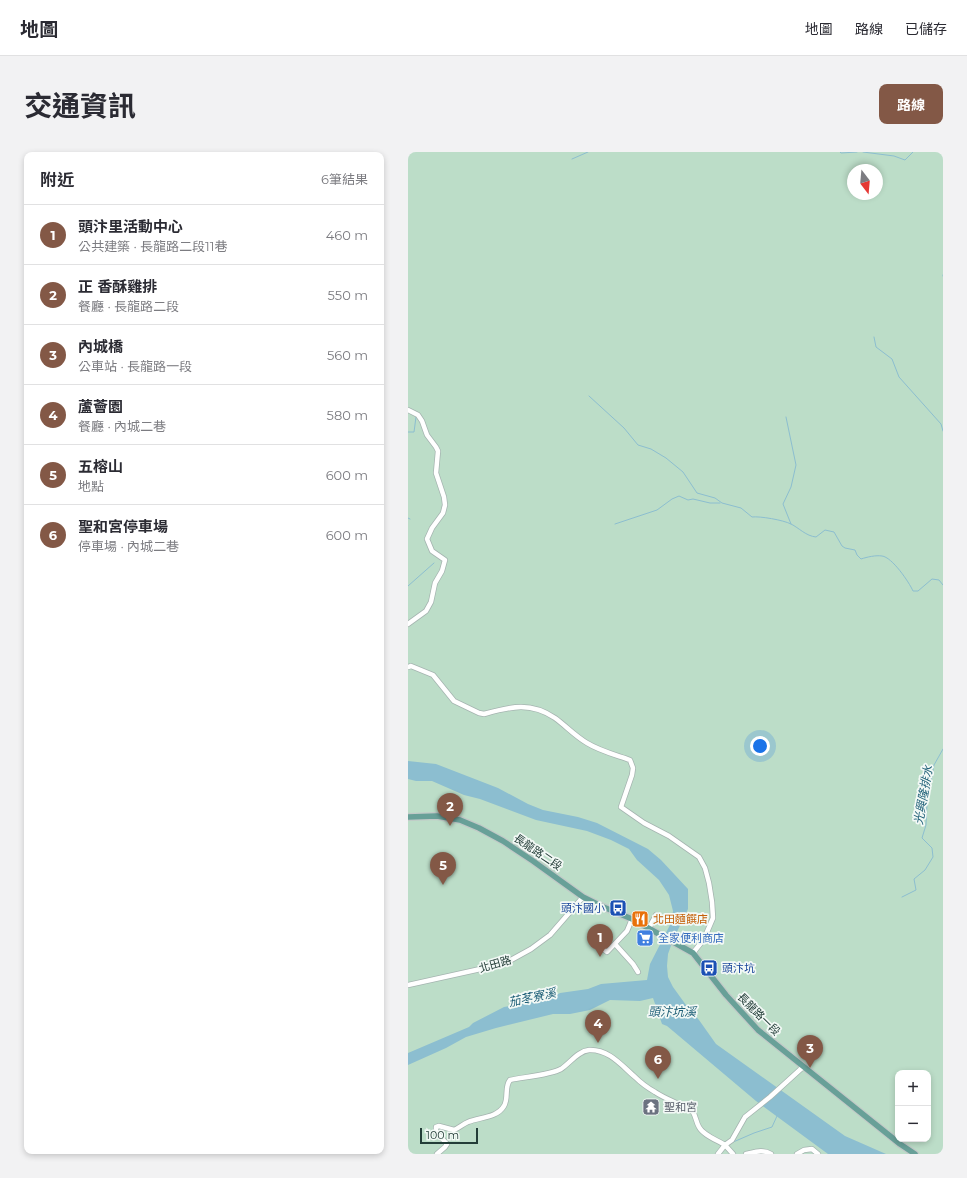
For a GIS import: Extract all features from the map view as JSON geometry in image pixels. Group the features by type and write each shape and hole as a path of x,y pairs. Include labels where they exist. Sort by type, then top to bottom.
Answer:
{"main road":[{"name":"長龍路二段","path":"408,817 436,816 460,820 479,828 503,841 583,897 632,919 693,953"},
{"name":"長龍路一段","path":"693,953 742,1013 758,1030 900,1144 915,1154"}],"street":[{"path":"408,410 418,415 427,435 436,447 438,459 436,472 445,505 443,513 432,528 427,539 432,551 445,560 442,571 435,583 431,602 426,611 408,624"},
{"path":"408,667 411,666 433,675 454,701 480,713 484,714 512,706 528,706 554,718 572,734 588,744 630,760 633,768 632,775 621,807 669,836 699,857 705,868 712,902 712,918 704,939 693,953"},
{"name":"北田路","path":"408,985 485,968 511,960 531,949 550,935 583,897"},
{"path":"648,928 656,915"},
{"path":"602,948 608,952 627,931 632,919"},
{"path":"615,944 633,964 638,972"},
{"path":"437,1154 447,1144 436,1132 436,1127 439,1126 454,1130 468,1122 493,1115 503,1108 506,1101 508,1084 510,1080 527,1078 559,1070 579,1054 589,1050 604,1053 616,1060 636,1078 655,1092 693,1112 698,1126 702,1131 725,1146 733,1154"},
{"path":"718,1154 732,1140 745,1117 803,1067"},
{"path":"798,1154 804,1150 812,1149 818,1154"},
{"path":"746,1154 762,1151 769,1152 771,1154"}],"green space":[{"path":"408,152 943,152 943,1154 408,1154"}],"water":[{"name":"頭汴坑溪","path":"408,761 436,764 498,788 543,810 578,817 597,823 648,849 661,860 688,889 688,909 668,954 668,977 673,987 716,1044 845,1136 886,1154 828,1154 756,1101 667,1026 662,1024 653,998 640,1001 610,1000 590,1010 570,1014 553,1014 496,1028 466,1037 446,1048 408,1065 408,1053 469,1027 473,1023 504,1007 553,997 560,993 588,989 601,984 647,980 650,964 671,923 673,911 669,895 659,880 637,860 629,849 587,831 536,820 480,799 464,795 432,781 416,781 408,779"}],"waterway":[{"path":"572,159 588,152"},
{"path":"840,152 857,152"},
{"path":"863,152 894,156 905,160 913,152"},
{"path":"874,337 876,347 892,359 899,377 941,424 943,431"},
{"path":"589,396 624,428 638,445 651,449 666,458 683,472 697,493 715,498 722,503 741,508 752,517 766,518 787,523 812,536 816,537 825,530 834,532 842,546 855,550 861,559 872,556 886,557 904,576 913,591 918,591 932,579 939,580 943,585"},
{"path":"408,432 414,432 416,417"},
{"path":"786,417 796,465 791,487 783,504 791,524"},
{"path":"615,524 657,510 672,499 679,496 688,500 693,499 710,503 720,503"},
{"path":"408,586 434,563"},
{"name":"光興隆排水","path":"902,897 916,890 914,879 925,870 933,857 932,848 922,838 926,825 927,803 934,765 943,749"},
{"path":"731,1143 772,1127 777,1116"}],"place":[{"name":"正 香酥雞排","path":"450,826"},
{"name":"五榕山","path":"443,885"},
{"name":"頭汴國小","path":"618,908"},
{"name":"北田麵饌店","path":"640,919"},
{"name":"全家便利商店","path":"645,938"},
{"name":"頭汴里活動中心","path":"600,957"},
{"name":"頭汴坑","path":"709,968"},
{"name":"蘆薈園","path":"598,1043"},
{"name":"內城橋","path":"810,1068"},
{"name":"聖和宮停車場","path":"658,1079"},
{"name":"聖和宮","path":"651,1107"}],"water label":[{"name":"茄苳寮溪","path":"532,997"}]}
